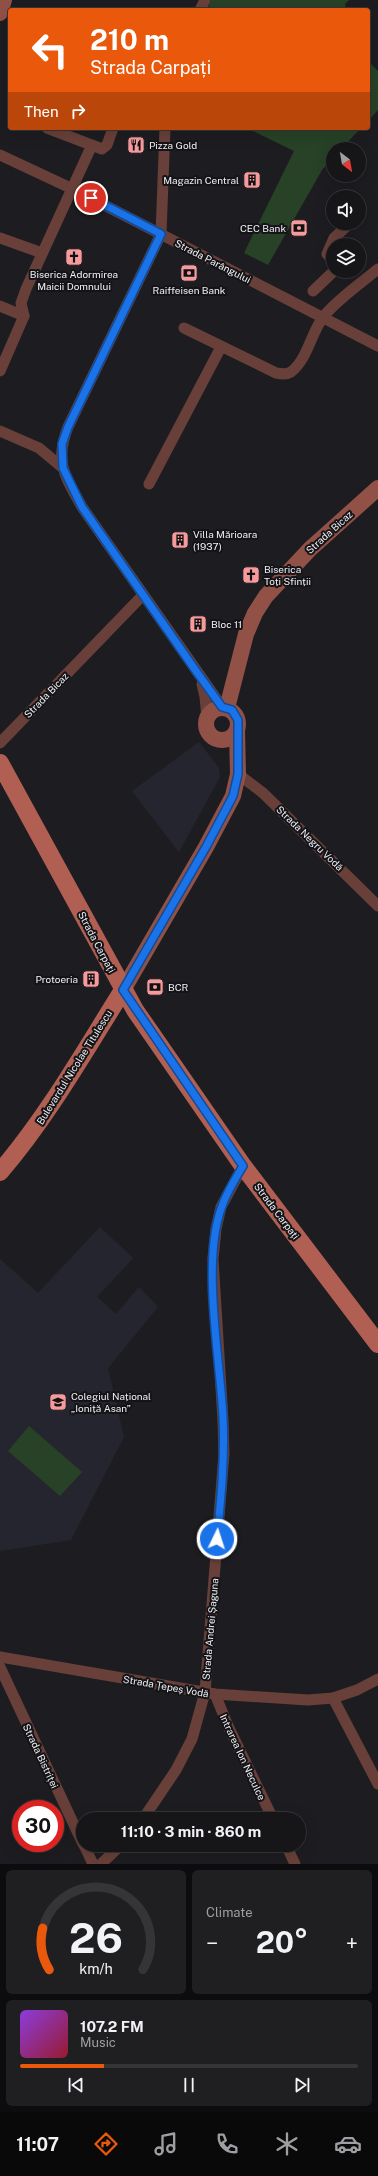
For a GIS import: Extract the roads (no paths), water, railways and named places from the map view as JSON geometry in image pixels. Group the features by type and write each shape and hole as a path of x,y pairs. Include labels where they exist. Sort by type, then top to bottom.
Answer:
{"main road":[{"path":"0,13 4,0"},
{"name":"Strada Bicaz","path":"224,708 246,634 255,613 266,596 310,549 378,488"},
{"path":"218,740 229,738 237,730 238,720 236,714 224,708 214,709 207,718 206,729 209,734 218,740 238,770"},
{"name":"Bulevardul Nicolae Titulescu","path":"0,1172 30,1136 48,1110 123,990 206,847 233,796 238,770 237,730"},
{"name":"Strada Carpați","path":"0,763 123,990 243,1166 378,1344"}],"street":[{"path":"52,130 92,145 105,148 112,130"},
{"path":"165,130 161,234 68,427 62,444 63,468 82,507 196,671 224,708"},
{"path":"0,371 5,348 24,316 21,303 42,253 92,145"},
{"name":"Strada Parângului","path":"1,157 72,189 378,346"},
{"path":"334,238 343,230"},
{"path":"0,238 42,253"},
{"path":"184,328 276,373 290,373 299,364 324,317 341,299 378,269"},
{"path":"313,291 327,278"},
{"path":"0,306 24,316"},
{"path":"149,484 221,346"},
{"path":"0,431 38,448 63,468"},
{"name":"Strada Bicaz","path":"0,743 143,595"},
{"path":"196,671 205,697 207,718"},
{"name":"Strada Negru Vodă","path":"238,770 378,906"},
{"name":"Strada Andrei Șaguna","path":"148,1812 176,1770 192,1739 210,1693 224,1454 224,1420 213,1259 216,1229 221,1207 243,1166"},
{"name":"Strada Țepeș Vodă","path":"0,1657 210,1693 308,1700 333,1698 357,1690 378,1679"},
{"name":"Strada Bistriței","path":"0,1667 76,1829"},
{"name":"Intrarea Ion Neculce","path":"210,1693 270,1812"},
{"path":"333,1698 378,1784"},
{"name":"Strada Bistriței","path":"87,1852 93,1864"},
{"path":"101,1864 114,1852"},
{"path":"289,1852 295,1864"}],"place":[{"name":"Pizza Gold","path":"136,145"},
{"name":"Magazin Central","path":"252,180"},
{"name":"CEC Bank","path":"299,228"},
{"name":"Biserica Adormirea Maicii Domnului","path":"74,257"},
{"name":"Raiffeisen Bank","path":"189,273"},
{"name":"Villa Mărioara (1937)","path":"180,540"},
{"name":"Biserica Toți Sfinții","path":"251,575"},
{"name":"Bloc 11","path":"198,624"},
{"name":"Protoeria","path":"91,979"},
{"name":"BCR","path":"155,987"},
{"name":"Colegiul Național „Ioniță Asan”","path":"58,1402"}]}
